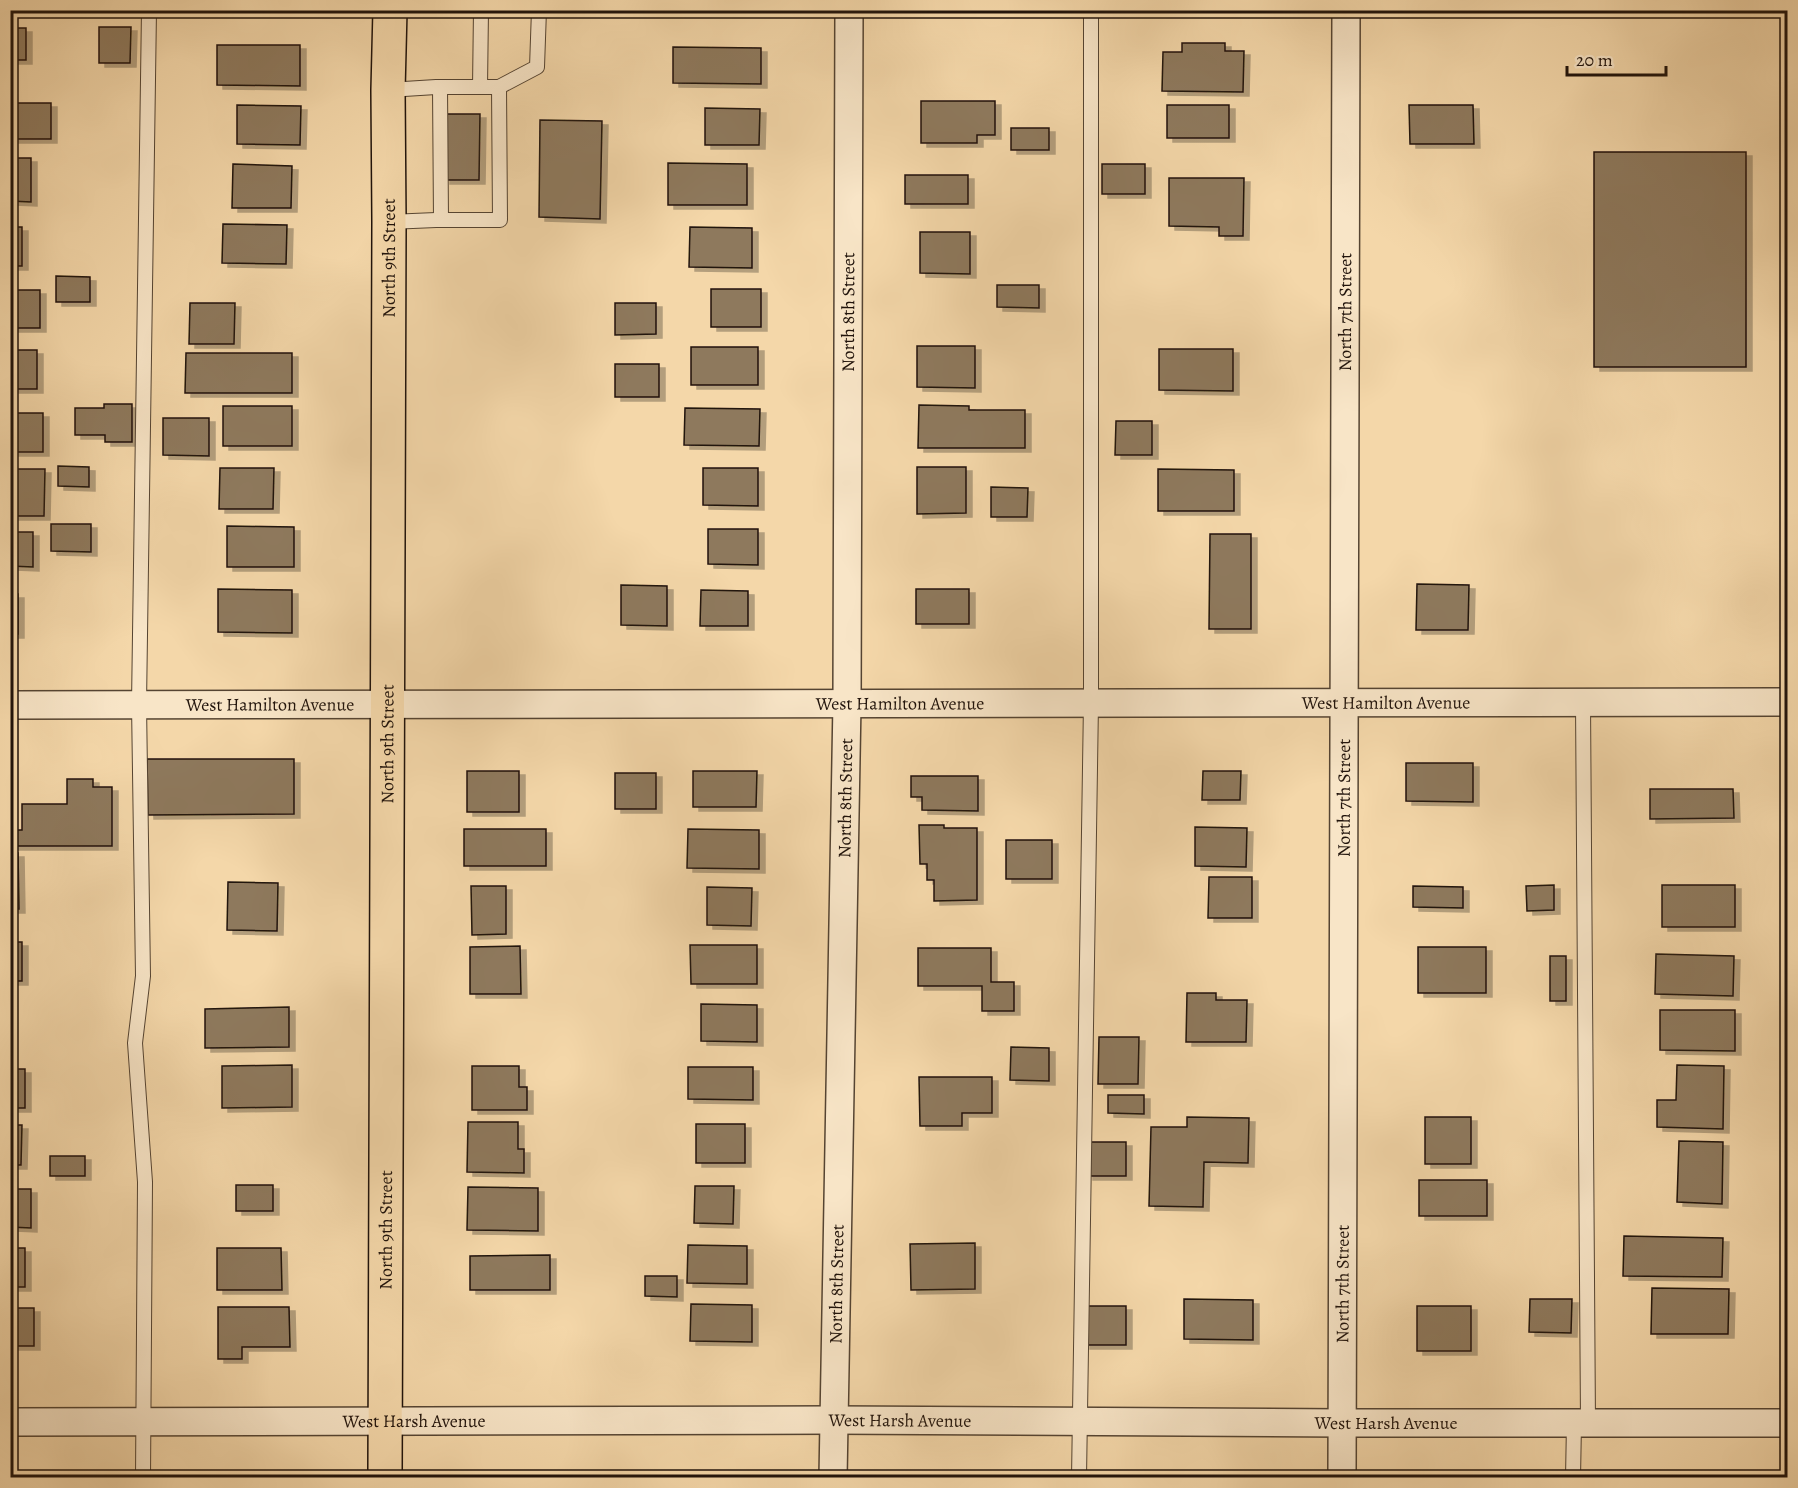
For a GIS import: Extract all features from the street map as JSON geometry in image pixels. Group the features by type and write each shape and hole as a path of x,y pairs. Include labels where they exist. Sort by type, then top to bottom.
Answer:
{"main road":[{"name":"North 9th Street","path":"385,1478 390,10"}],"street":[{"name":"North 8th Street","path":"833,1478 847,703 849,10"},
{"name":"North 7th Street","path":"1342,1478 1346,10"},
{"name":"West Hamilton Avenue","path":"10,705 1788,702"},
{"name":"West Harsh Avenue","path":"10,1422 833,1420 1788,1423"}],"lane":[{"path":"143,1478 146,1182 135,1043 143,976 140,704 148,10"},
{"path":"480,87 481,10"},
{"path":"388,90 499,87 537,67 539,10"},
{"path":"1079,1478 1091,703 1091,10"},
{"path":"440,87 441,220"},
{"path":"389,222 500,220 499,87"},
{"path":"1573,1478 1581,1423 1583,702"}],"building":[{"path":"99,27 131,27 130,63 99,63"},
{"path":"10,28 26,28 26,60 10,60"},
{"path":"1182,43 1225,43 1225,51 1244,51 1243,92 1162,91 1163,52 1182,52"},
{"path":"217,45 300,45 300,86 217,85"},
{"path":"673,47 761,48 761,84 673,83"},
{"path":"921,101 995,101 995,135 977,135 977,143 921,143"},
{"path":"10,103 51,103 51,139 10,139"},
{"path":"237,105 301,106 300,145 237,144"},
{"path":"1167,105 1229,105 1229,138 1167,138"},
{"path":"1409,105 1473,105 1474,144 1410,144"},
{"path":"705,108 760,109 759,145 705,145"},
{"path":"445,114 480,114 479,180 444,180"},
{"path":"540,120 602,121 600,219 539,217"},
{"path":"1011,128 1049,128 1049,150 1011,150"},
{"path":"1594,152 1746,152 1746,367 1594,367"},
{"path":"10,158 31,158 31,202 10,201"},
{"path":"668,163 747,164 747,205 668,205"},
{"path":"233,164 292,166 291,208 232,208"},
{"path":"1102,164 1145,164 1145,194 1102,194"},
{"path":"905,175 968,175 968,204 905,204"},
{"path":"1169,178 1244,178 1243,236 1219,236 1219,227 1169,226"},
{"path":"223,224 287,225 286,264 222,263"},
{"path":"10,227 22,227 22,266 10,266"},
{"path":"690,227 752,228 752,268 689,267"},
{"path":"920,232 970,232 970,274 920,273"},
{"path":"56,276 90,277 90,302 56,302"},
{"path":"997,285 1039,285 1039,308 997,307"},
{"path":"711,289 761,289 761,327 711,327"},
{"path":"10,290 40,290 40,328 10,328"},
{"path":"190,303 235,303 234,344 189,344"},
{"path":"615,303 656,303 656,334 615,335"},
{"path":"917,346 975,346 975,388 917,387"},
{"path":"691,347 758,347 758,385 691,385"},
{"path":"1159,349 1233,349 1233,391 1159,390"},
{"path":"10,350 37,350 37,389 10,389"},
{"path":"186,353 292,353 292,393 185,393"},
{"path":"615,364 659,364 659,397 615,397"},
{"path":"104,404 132,404 132,442 105,442 105,435 75,435 75,408 104,408"},
{"path":"919,405 969,406 969,410 1025,410 1025,448 918,448"},
{"path":"223,406 292,406 292,446 223,446"},
{"path":"685,408 760,409 759,446 684,445"},
{"path":"10,413 43,413 43,452 10,452"},
{"path":"163,418 209,418 209,456 163,455"},
{"path":"1116,421 1152,421 1152,455 1115,455"},
{"path":"58,466 89,467 89,487 58,486"},
{"path":"917,467 966,467 966,513 917,514"},
{"path":"220,468 274,468 273,509 219,509"},
{"path":"703,468 758,468 758,506 703,505"},
{"path":"10,469 45,469 44,516 10,516"},
{"path":"1158,469 1234,470 1234,511 1158,511"},
{"path":"991,487 1028,488 1027,517 991,517"},
{"path":"51,524 91,524 91,552 51,551"},
{"path":"227,526 294,527 294,567 227,567"},
{"path":"708,529 758,529 758,565 708,564"},
{"path":"10,532 33,532 33,567 10,566"},
{"path":"1210,534 1251,534 1251,629 1209,629"},
{"path":"1417,584 1469,585 1468,630 1416,630"},
{"path":"621,585 667,586 667,626 621,625"},
{"path":"218,589 292,590 292,633 218,632"},
{"path":"916,589 969,589 969,624 916,624"},
{"path":"701,590 748,591 748,626 700,626"},
{"path":"10,594 18,594 18,634 10,634"},
{"path":"147,759 294,759 294,814 148,815"},
{"path":"1406,763 1473,763 1473,802 1406,801"},
{"path":"467,771 519,771 519,812 467,812"},
{"path":"693,771 757,771 756,807 693,807"},
{"path":"1203,771 1241,771 1240,800 1202,800"},
{"path":"615,773 656,773 656,809 615,809"},
{"path":"911,776 978,776 978,811 922,810 922,797 911,797"},
{"path":"67,779 93,779 93,787 112,787 112,846 10,846 10,830 22,830 22,804 67,804"},
{"path":"1650,789 1733,789 1734,818 1650,819"},
{"path":"919,825 977,828 977,900 934,901 934,880 927,880 927,864 920,864"},
{"path":"1195,827 1247,828 1246,867 1195,866"},
{"path":"464,829 546,829 546,866 464,866"},
{"path":"688,829 759,830 759,869 687,868"},
{"path":"1006,840 1052,840 1052,879 1006,879"},
{"path":"10,853 18,853 19,909 10,909"},
{"path":"1209,877 1252,877 1252,918 1208,918"},
{"path":"228,882 278,883 277,931 227,930"},
{"path":"1554,885 1554,910 1527,911 1526,886"},
{"path":"1662,885 1735,885 1735,927 1662,927"},
{"path":"471,886 506,886 506,934 472,935"},
{"path":"1413,886 1463,887 1463,908 1413,907"},
{"path":"707,887 752,888 751,926 707,925"},
{"path":"10,942 22,942 22,981 10,981"},
{"path":"690,945 757,945 757,984 691,984"},
{"path":"520,946 521,994 470,994 470,947"},
{"path":"1418,947 1486,947 1486,993 1418,993"},
{"path":"918,948 991,948 991,982 1014,982 1014,1011 982,1011 982,986 918,986"},
{"path":"1656,954 1734,956 1733,996 1655,994"},
{"path":"1550,956 1566,956 1566,1001 1550,1001"},
{"path":"1187,993 1216,993 1216,1000 1247,1000 1246,1042 1186,1042"},
{"path":"701,1004 757,1005 757,1042 701,1041"},
{"path":"289,1007 289,1047 205,1048 205,1009"},
{"path":"1660,1010 1735,1010 1735,1051 1660,1050"},
{"path":"1099,1037 1139,1037 1138,1084 1098,1084"},
{"path":"1011,1047 1049,1048 1049,1081 1010,1080"},
{"path":"292,1065 292,1107 222,1108 222,1066"},
{"path":"1677,1065 1724,1066 1723,1129 1657,1127 1657,1100 1676,1100"},
{"path":"472,1066 519,1066 519,1087 527,1087 527,1110 472,1110"},
{"path":"688,1067 753,1067 753,1100 688,1099"},
{"path":"10,1069 25,1069 25,1108 10,1108"},
{"path":"919,1077 992,1077 992,1113 962,1113 962,1126 920,1126"},
{"path":"1108,1095 1144,1095 1144,1114 1108,1113"},
{"path":"1187,1117 1249,1118 1248,1163 1204,1162 1203,1207 1149,1206 1151,1127 1187,1127"},
{"path":"1425,1117 1471,1117 1471,1164 1425,1164"},
{"path":"468,1122 518,1122 518,1149 524,1149 524,1173 467,1172"},
{"path":"696,1124 745,1124 745,1163 696,1163"},
{"path":"10,1125 22,1125 21,1165 10,1165"},
{"path":"1679,1141 1723,1142 1722,1204 1677,1202"},
{"path":"1087,1142 1126,1142 1126,1176 1087,1176"},
{"path":"50,1156 85,1156 85,1176 50,1176"},
{"path":"1419,1180 1487,1180 1487,1216 1419,1216"},
{"path":"236,1185 273,1185 273,1211 236,1211"},
{"path":"695,1186 734,1186 733,1224 694,1223"},
{"path":"468,1187 538,1188 538,1231 467,1230"},
{"path":"10,1189 31,1189 31,1228 10,1227"},
{"path":"1624,1236 1723,1238 1722,1277 1623,1276"},
{"path":"975,1243 975,1289 911,1290 910,1244"},
{"path":"688,1245 747,1246 747,1284 687,1283"},
{"path":"10,1248 25,1248 25,1287 10,1287"},
{"path":"217,1248 281,1248 282,1290 217,1290"},
{"path":"550,1255 550,1290 470,1290 470,1256"},
{"path":"645,1276 677,1276 677,1297 645,1296"},
{"path":"1652,1288 1729,1289 1728,1334 1651,1334"},
{"path":"1184,1299 1253,1300 1253,1340 1184,1339"},
{"path":"1530,1299 1572,1299 1571,1333 1529,1332"},
{"path":"691,1304 752,1305 752,1342 690,1341"},
{"path":"1084,1306 1126,1306 1126,1345 1084,1345"},
{"path":"1417,1306 1471,1306 1471,1351 1417,1351"},
{"path":"218,1307 289,1307 290,1347 242,1347 242,1359 218,1359"},
{"path":"10,1308 34,1308 34,1346 10,1346"}]}
